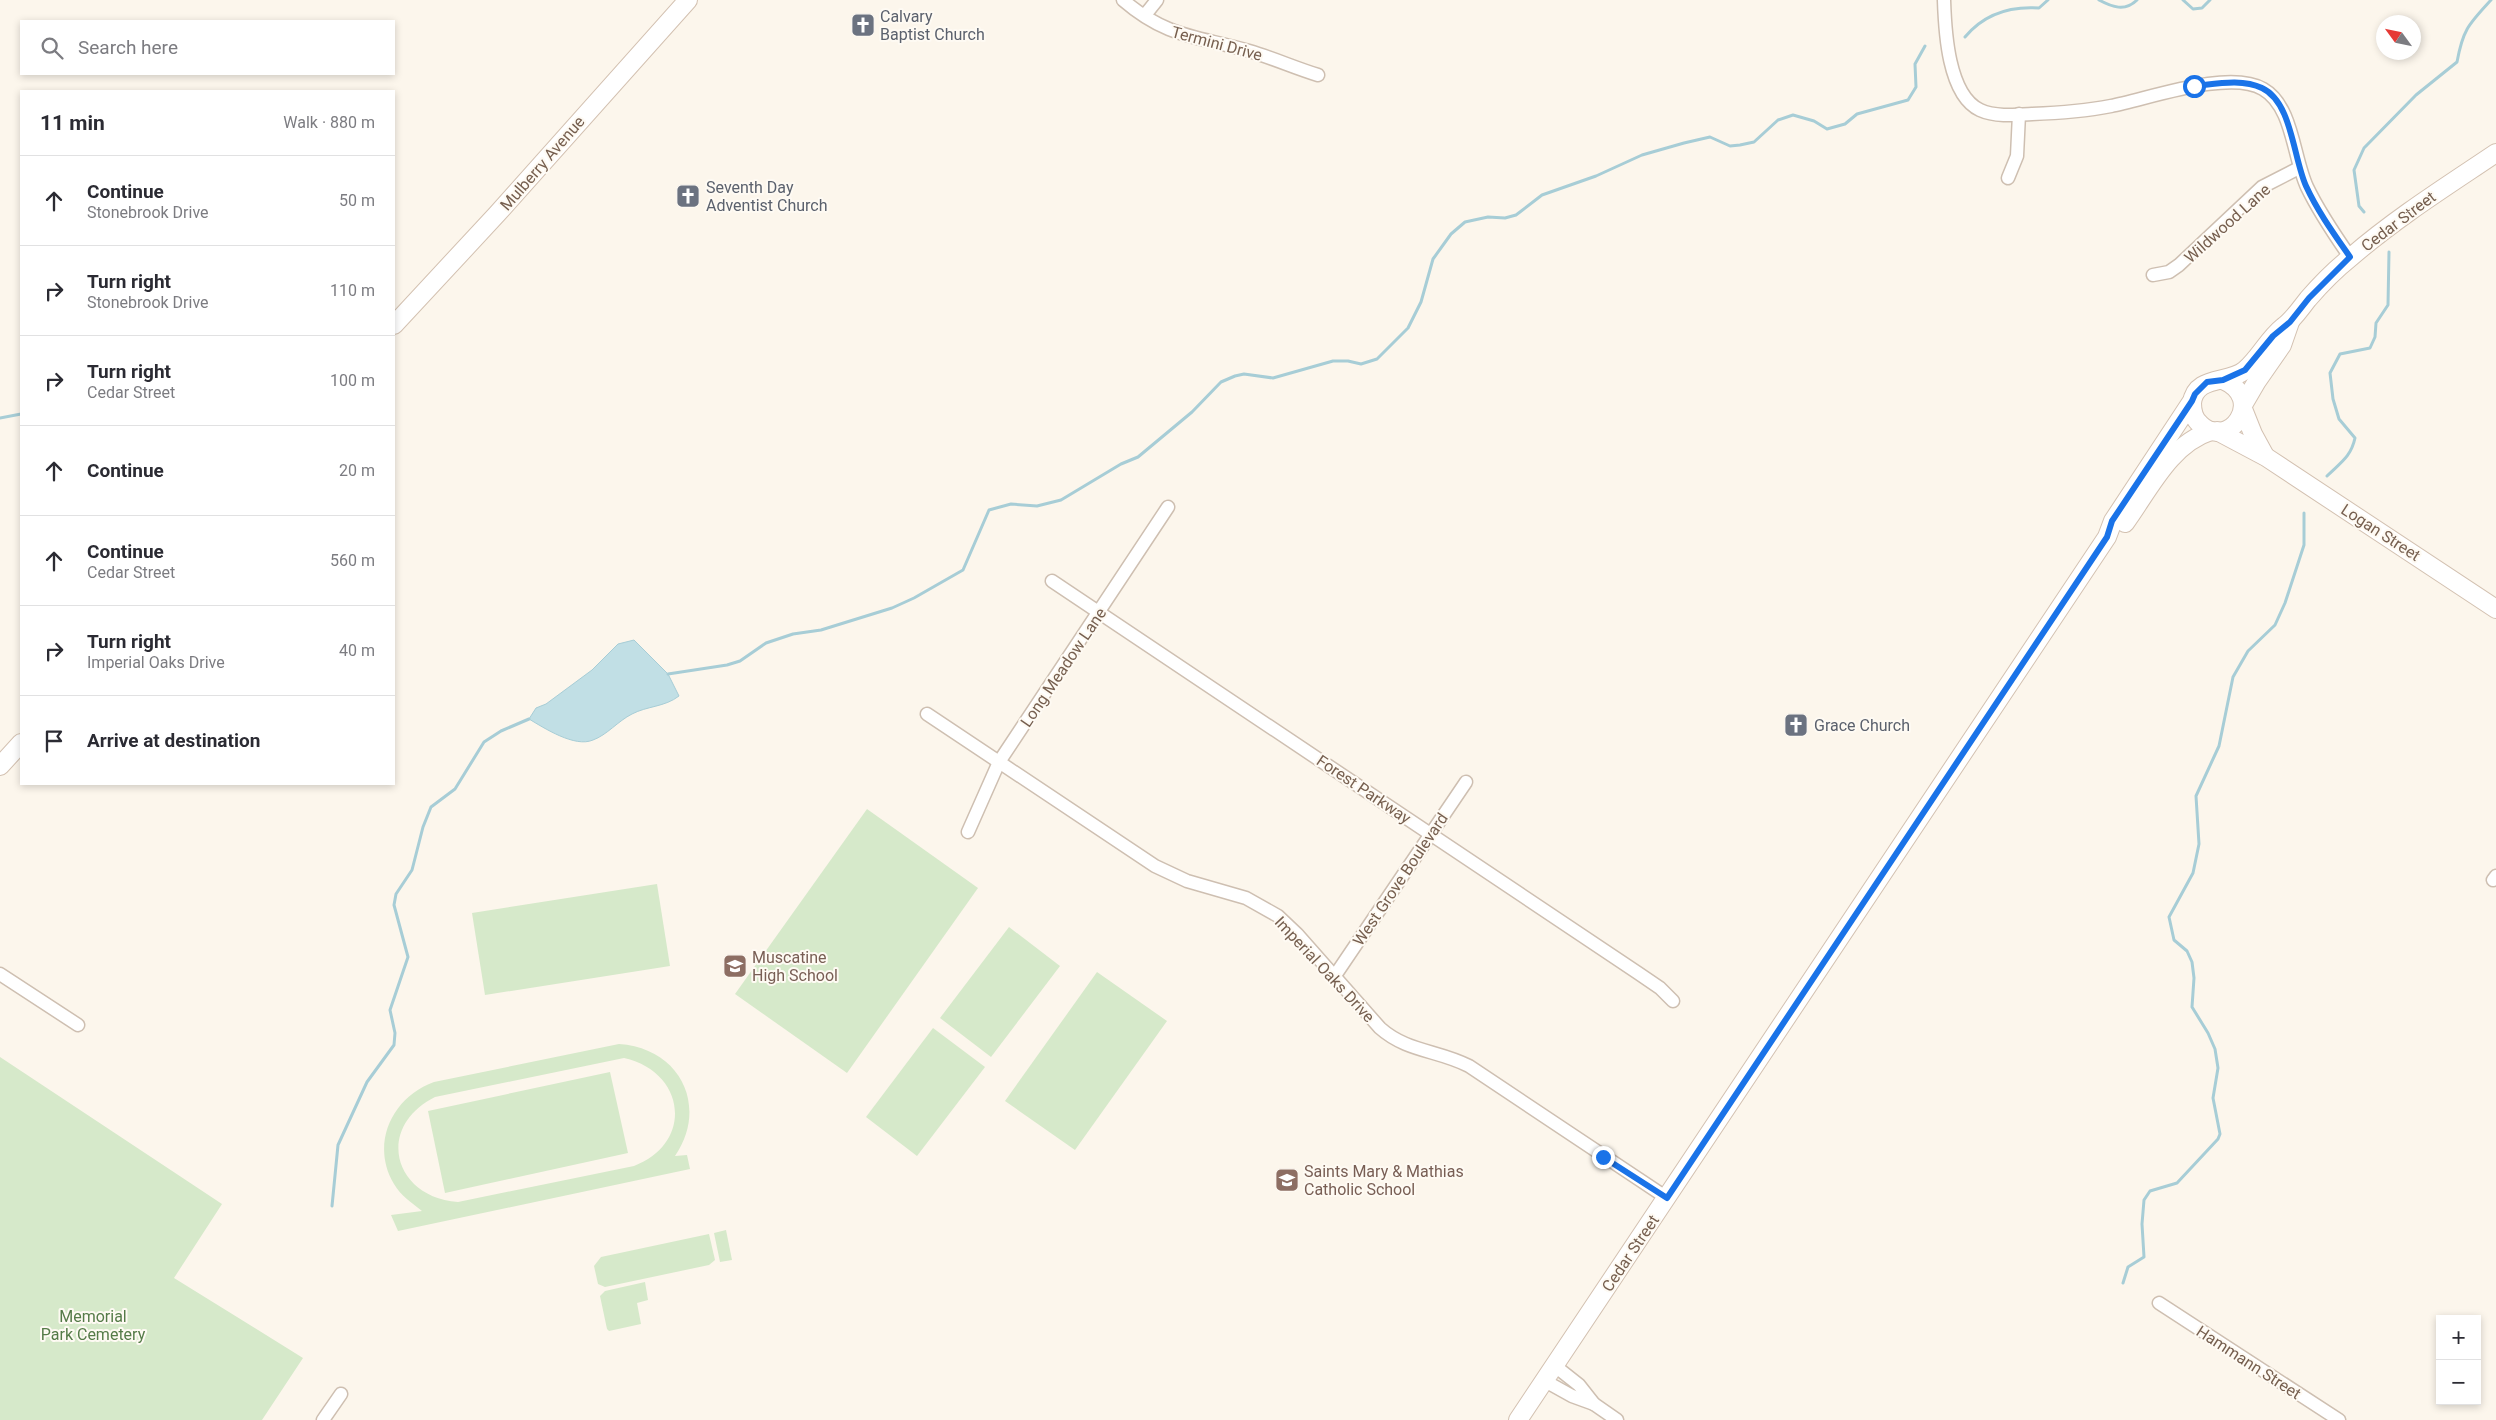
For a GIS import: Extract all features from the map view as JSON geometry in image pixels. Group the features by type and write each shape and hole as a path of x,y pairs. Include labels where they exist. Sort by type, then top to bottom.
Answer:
{"main road":[{"name":"Mulberry Avenue","path":"395,324 497,214 688,0"},
{"name":"Cedar Street","path":"2223,380 2245,370 2273,336 2290,322 2309,298 2350,257 2428,197 2459,180 2496,153"},
{"name":"Cedar Street","path":"2243,407 2257,381 2282,345 2290,322"},
{"path":"2215,380 2223,380 2238,389 2243,407 2241,416 2231,428 2214,431 2198,423 2192,409 2192,401 2200,387 2215,380"},
{"name":"Cedar Street","path":"1518,1420 2107,537 2112,521 2192,401"},
{"name":"Logan Street","path":"2243,407 2252,434 2266,456"},
{"name":"Cedar Street","path":"2107,537 2122,528 2179,449 2196,436 2214,431"},
{"name":"Logan Street","path":"2214,431 2266,456 2496,608"},
{"path":"0,766 20,744"}],"street":[{"name":"Termini Drive","path":"1123,0 1160,27 1176,34 1263,55 1318,75"},
{"path":"1145,15 1157,0"},
{"path":"1944,0 1945,32 1956,80 1964,98 1981,111 1993,114 2072,112 2097,109 2194,86 2224,83 2252,84 2262,88 2279,102 2284,113 2299,168 2322,216 2350,257"},
{"path":"2008,178 2017,156 2019,114"},
{"name":"Wildwood Lane","path":"2154,275 2169,272 2179,265 2262,186 2299,168"},
{"name":"Long Meadow Lane","path":"968,832 999,762 1168,507"},
{"name":"Forest Parkway","path":"1052,581 1638,973 1660,988 1672,1001"},
{"name":"Imperial Oaks Drive","path":"927,714 1171,875 1246,898 1265,907 1297,934 1380,1028 1394,1040 1418,1050 1451,1057 1469,1066 1667,1198"},
{"name":"West Grove Boulevard","path":"1334,977 1466,782"},
{"path":"0,974 78,1025"},
{"name":"Hammann Street","path":"2159,1303 2339,1420"},
{"path":"1555,1366 1579,1385 1594,1404"},
{"path":"1545,1381 1572,1396 1594,1404 1617,1420"},
{"path":"323,1420 340,1394"}],"green space":[{"path":"867,809 978,888 847,1073 735,994"},
{"path":"657,884 670,966 485,995 472,913"},
{"path":"1009,927 1060,966 991,1057 940,1018"},
{"path":"1097,972 1167,1021 1075,1150 1005,1101"},
{"path":"933,1028 985,1067 917,1156 866,1117"},
{"path":"619,1044 640,1048 658,1056 672,1068 683,1083 688,1100 689,1118 685,1137 675,1156 687,1155 690,1169 398,1231 391,1215 422,1211 403,1196 394,1184 387,1169 384,1153 385,1138 389,1124 397,1110 419,1089 434,1082","holes":["624,1058 645,1066 660,1078 670,1092 675,1109 674,1125 666,1141 653,1155 634,1166 458,1202 436,1197 419,1188 406,1174 400,1159 399,1142 404,1125 416,1110 435,1097"]},
{"name":"Memorial Park Cemetery","path":"0,1057 222,1204 174,1278 303,1358 262,1420 0,1420"},
{"path":"610,1072 628,1153 445,1193 428,1111"},
{"path":"726,1230 732,1260 720,1262 714,1233"},
{"path":"709,1234 715,1260 709,1265 605,1287 598,1284 594,1266 601,1257"},
{"path":"645,1282 648,1300 637,1303 641,1324 609,1331 600,1296 605,1291"}],"water":[{"path":"634,640 668,674 679,696 674,700 632,714 603,735 586,742 560,736 529,719 536,708 546,704 592,670 618,644"}],"waterway":[{"path":"1965,37 1980,22 1989,17 2017,8 2039,8 2048,0"},
{"path":"2099,0 2118,7 2128,6 2137,0"},
{"path":"2183,0 2193,9 2202,8 2210,0"},
{"path":"2364,212 2359,206 2354,170 2364,148 2416,95 2457,62 2468,28 2491,0"},
{"path":"668,674 727,665 740,661 766,643 793,634 821,630 892,608 914,598 963,570 989,510 1011,504 1037,506 1061,500 1121,464 1138,457 1192,412 1221,382 1244,374 1273,378 1333,361 1348,361 1361,364 1377,359 1408,328 1421,302 1433,259 1451,234 1465,222 1488,217 1505,218 1516,215 1542,195 1596,176 1642,155 1684,143 1710,137 1730,146 1754,142 1778,120 1793,115 1814,121 1827,129 1845,124 1857,114 1908,100 1916,87 1915,64 1925,46"},
{"path":"2327,476 2348,455 2355,438 2339,419 2333,399 2330,373 2340,354 2370,348 2375,337 2376,323 2388,305 2389,252"},
{"path":"0,418 20,414"},
{"path":"2123,1283 2128,1267 2144,1257 2142,1224 2144,1200 2150,1191 2177,1183 2218,1139 2220,1134 2213,1098 2218,1068 2215,1049 2208,1033 2192,1007 2194,978 2192,962 2187,951 2174,940 2169,917 2193,873 2199,844 2196,796 2219,746 2233,677 2248,651 2275,625 2285,603 2304,545 2304,513"},
{"path":"332,1206 338,1145 367,1082 394,1045 395,1033 390,1010 408,957 394,905 396,894 412,870 423,827 431,807 455,789 484,742 501,731 529,719"}],"place":[{"name":"Calvary Baptist Church","path":"863,25"},
{"name":"Seventh Day Adventist Church","path":"688,196"},
{"name":"Grace Church","path":"1796,725"},
{"name":"Muscatine High School","path":"735,966"},
{"name":"Saints Mary & Mathias Catholic School","path":"1287,1180"}],"route":[{"path":"1603,1157 1667,1198 2107,537 2112,521 2200,387 2207,382 2223,380 2245,370 2273,336 2290,322 2309,298 2350,257 2322,216 2306,185 2279,102 2262,88 2252,84 2224,83 2194,86"}]}
